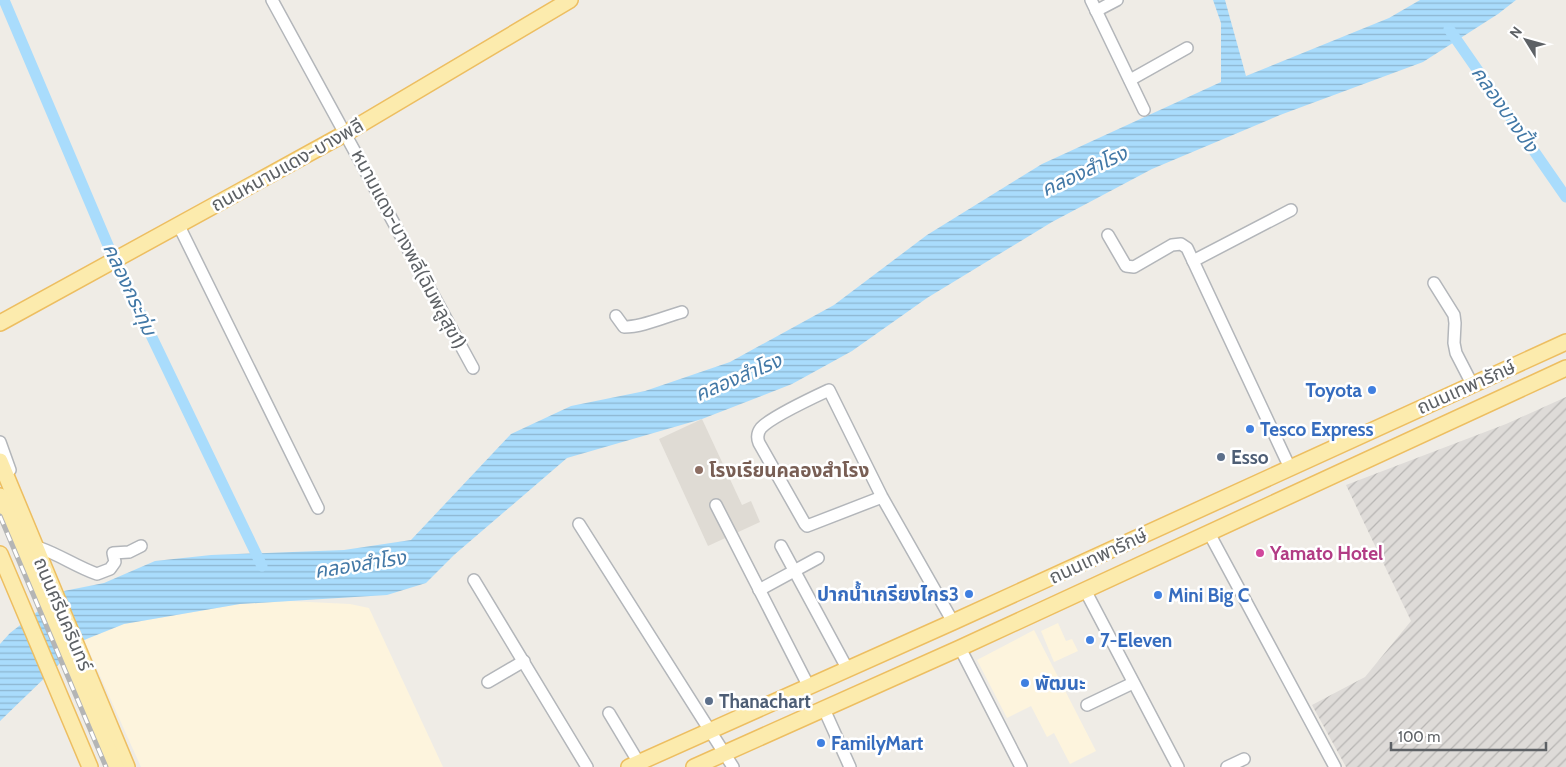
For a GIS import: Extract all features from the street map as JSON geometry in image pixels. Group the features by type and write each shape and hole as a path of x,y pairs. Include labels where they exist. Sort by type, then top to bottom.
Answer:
{"main road":[{"name":"ถนนหนามแดง-บางพลี","path":"0,323 346,133 562,2"},
{"name":"ถนนเทพารักษ์","path":"634,765 848,670 1566,342"},
{"name":"ถนนเทพารักษ์","path":"694,767 960,648 1566,368"},
{"path":"1322,454 1335,474"},
{"name":"ถนนศรีนครินทร์","path":"0,461 127,767"},
{"name":"ถนนศรีนครินทร์","path":"0,496 116,767"},
{"name":"ถนนศรีนครินทร์","path":"0,554 90,767"},
{"path":"0,574 81,767"}],"street":[{"name":"หนามแดง-บางพลี(ฉิมพลูสุข1)","path":"272,0 346,133 472,368"},
{"path":"1117,0 1094,5 1144,110"},
{"path":"1130,80 1187,48"},
{"path":"1193,261 1291,210"},
{"path":"179,226 318,508"},
{"path":"1108,235 1126,266 1134,267 1172,245 1181,244 1187,248 1290,468"},
{"path":"1434,283 1454,315 1456,354 1472,384"},
{"path":"616,316 624,327 636,327 682,312"},
{"path":"882,497 807,526 759,443 757,438 761,428 770,421 829,390 882,497 953,622"},
{"path":"0,442 41,552 56,554 78,567 97,574 110,569 115,562 113,553 129,552 141,546"},
{"path":"716,505 809,687"},
{"path":"580,524 733,767"},
{"path":"1209,533 1335,767"},
{"path":"781,546 848,670"},
{"path":"759,590 818,558"},
{"path":"474,580 587,767"},
{"path":"1085,590 1178,767"},
{"path":"960,648 1021,767"},
{"path":"488,682 524,661"},
{"path":"1087,705 1133,683"},
{"path":"824,709 850,767"},
{"path":"609,713 634,765"},
{"path":"1227,767 1244,759"}],"shaded area":[{"path":"1566,397 1566,767 1346,767 1312,705 1365,677 1411,621 1346,485 1506,424"},
{"name":"โรงเรียนคลองสำโรง","path":"702,419 742,505 751,501 760,522 708,546 659,439"},
{"path":"288,601 350,604 369,608 443,767 141,767 84,640 124,624 240,604"},
{"path":"1058,623 1066,641 1072,639 1078,651 1054,662 1041,631"},
{"name":"พัฒนะ","path":"1034,630 1096,751 1070,764 1054,733 1047,737 1031,706 1007,718 977,660"}],"water":[{"name":"คลองสำโรง","path":"1213,0 1225,0 1246,76 1389,18 1420,0 1516,0 1498,14 1423,62 1280,115 1152,169 1052,222 927,298 852,351 792,384 702,419 567,458 454,555 426,583 387,595 240,604 124,624 84,640 0,721 0,644 10,633 64,591 104,583 155,561 211,555 344,550 411,540 511,434 571,406 645,391 730,362 834,305 927,235 1042,164 1221,82 1221,23"}],"waterway":[{"name":"คลองกระทุ่ม","path":"4,0 110,250 262,566"},
{"name":"คลองบางปิ้ง","path":"1449,29 1566,197"}],"railway":[{"path":"0,516 106,767"}],"place":[{"name":"Toyota","path":"1372,390"},
{"name":"Tesco Express","path":"1250,429"},
{"name":"Esso","path":"1221,457"},
{"name":"โรงเรียนคลองสำโรง","path":"699,470"},
{"name":"Yamato Hotel","path":"1260,553"},
{"name":"ปากน้ำเกรียงไกร3","path":"969,594"},
{"name":"Mini Big C","path":"1158,595"},
{"name":"7-Eleven","path":"1090,640"},
{"name":"พัฒนะ","path":"1025,683"},
{"name":"Thanachart","path":"709,701"},
{"name":"FamilyMart","path":"821,743"}]}
